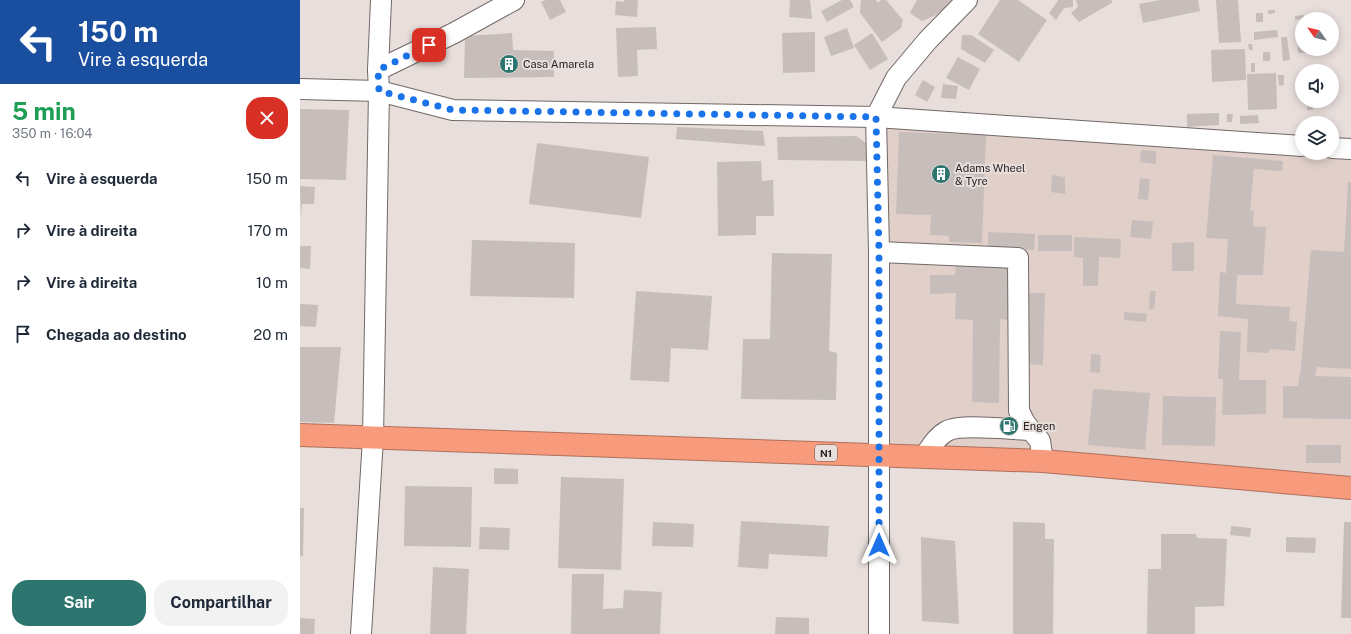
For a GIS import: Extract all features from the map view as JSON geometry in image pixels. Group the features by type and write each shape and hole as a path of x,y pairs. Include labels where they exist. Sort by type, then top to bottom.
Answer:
{"highway":[{"name":"N1","path":"300,435 1043,460 1351,488"}],"street":[{"path":"361,634 373,438 379,91 378,70 381,0"},
{"path":"378,70 454,33 514,0"},
{"path":"879,634 879,252 876,117 896,78 928,40 968,0"},
{"path":"300,89 379,91 453,110 876,117 1295,146"},
{"path":"1339,148 1351,149"},
{"path":"879,252 1018,258 1019,411 1025,423 1040,441 1043,460"},
{"path":"924,457 935,440 948,430 968,428 1031,430"}],"shaded area":[{"path":"876,117 1295,152 1295,160 1339,160 1339,156 1351,157 1351,483 879,455"}],"building":[{"path":"546,0 560,0 566,12 550,20 541,2"},
{"path":"624,0 638,0 637,17 615,15 616,1 624,2"},
{"path":"790,0 810,0 812,19 789,17"},
{"path":"842,0 850,0 854,7 827,22 821,11"},
{"path":"861,0 876,0 878,3 881,0 886,0 903,20 901,28 882,42 860,13"},
{"path":"917,0 954,0 936,15 922,21 910,13"},
{"path":"1000,0 1018,0 1047,20 1019,62 978,34"},
{"path":"1057,0 1073,0 1073,7 1064,8 1056,20 1049,13 1058,1"},
{"path":"1076,0 1111,0 1113,2 1079,22 1071,13 1078,7"},
{"path":"1160,0 1198,0 1200,11 1143,23 1139,4"},
{"path":"1216,0 1238,0 1241,42 1219,43"},
{"path":"1268,10 1275,10 1275,13 1268,14"},
{"path":"1256,13 1263,13 1263,22 1256,22"},
{"path":"656,27 657,49 637,50 638,76 618,77 616,28"},
{"path":"847,28 854,48 831,56 824,37"},
{"path":"1277,30 1278,37 1254,40 1254,32"},
{"path":"815,32 815,72 783,73 782,33"},
{"name":"Casa Amarela","path":"512,33 513,50 554,51 554,77 464,78 465,36"},
{"path":"872,33 888,59 870,70 854,45"},
{"path":"962,35 971,35 994,50 985,63 961,49"},
{"path":"1281,37 1287,37 1290,60 1283,61"},
{"path":"1248,44 1252,44 1253,50 1249,50"},
{"path":"1245,49 1246,80 1212,82 1211,50"},
{"path":"1263,52 1270,52 1270,61 1263,61"},
{"path":"958,57 980,69 969,90 946,78"},
{"path":"1251,63 1255,63 1255,72 1251,72"},
{"path":"1276,73 1277,109 1248,110 1247,74"},
{"path":"1278,75 1284,75 1284,85 1279,86"},
{"path":"923,80 935,87 927,102 915,95"},
{"path":"943,84 958,86 956,99 941,98"},
{"path":"1307,108 1313,108 1313,110 1307,110"},
{"path":"300,109 349,110 346,180 300,179"},
{"path":"1219,113 1219,125 1187,127 1187,114"},
{"path":"1227,114 1233,114 1232,122 1227,122"},
{"path":"1258,115 1259,123 1240,124 1240,116"},
{"path":"677,127 763,131 765,146 676,139"},
{"name":"Adams Wheel & Tyre","path":"899,132 986,135 982,243 949,242 949,236 930,235 931,215 896,214"},
{"path":"856,136 867,144 867,161 778,160 777,137"},
{"path":"537,143 649,157 641,218 529,204"},
{"path":"1141,150 1156,151 1156,164 1140,162"},
{"path":"1213,155 1283,161 1282,171 1254,169 1250,210 1254,211 1253,226 1266,227 1263,275 1237,275 1236,304 1290,307 1289,321 1297,322 1295,351 1269,349 1269,353 1247,352 1248,319 1218,316 1220,272 1226,273 1228,239 1206,238"},
{"path":"761,161 762,181 773,180 774,216 756,216 756,235 718,236 717,162"},
{"path":"1052,175 1065,177 1065,194 1051,192"},
{"path":"1140,178 1150,179 1148,200 1138,199"},
{"path":"1348,182 1351,182 1351,369 1317,367 1315,376 1351,377 1351,419 1283,418 1283,386 1298,386 1311,250 1344,252"},
{"path":"300,186 315,187 314,204 302,204 301,219"},
{"path":"1132,220 1153,222 1151,239 1130,237"},
{"path":"988,232 1035,234 1034,250 988,248"},
{"path":"1038,235 1072,235 1072,251 1038,251"},
{"path":"1074,237 1121,239 1120,258 1099,257 1098,286 1083,286 1083,258 1074,257"},
{"path":"472,240 575,243 574,298 470,296"},
{"path":"1194,242 1194,271 1172,271 1172,243"},
{"path":"300,246 311,246 310,269 300,268"},
{"path":"772,253 832,254 829,351 837,353 836,400 741,399 743,339 770,339"},
{"path":"956,261 1009,261 1009,320 1000,319 999,403 972,402 973,320 955,319 956,293 930,294 930,275 955,275"},
{"path":"636,291 712,296 708,350 671,348 669,382 630,380"},
{"path":"1150,291 1156,291 1154,309 1149,309"},
{"path":"1026,293 1045,293 1043,365 1025,364"},
{"path":"300,304 318,305 316,327 300,326"},
{"path":"1124,312 1147,314 1146,322 1124,320"},
{"path":"1220,331 1241,332 1239,380 1266,380 1266,414 1222,415 1223,379 1218,379"},
{"path":"300,347 341,347 334,423 300,422"},
{"path":"1091,354 1101,355 1100,373 1090,372"},
{"path":"1093,389 1150,393 1145,450 1088,445"},
{"path":"1163,396 1216,397 1215,446 1162,445"},
{"path":"1306,445 1341,445 1341,463 1306,463"},
{"path":"494,468 518,469 518,484 494,484"},
{"path":"561,477 624,479 621,570 558,568"},
{"path":"405,486 472,487 471,547 404,546"},
{"path":"300,508 304,508 303,556 300,556"},
{"path":"741,521 829,526 827,557 769,554 768,569 738,567"},
{"path":"653,522 694,524 693,547 652,546"},
{"path":"1013,522 1045,523 1045,539 1054,539 1053,634 1013,634"},
{"path":"1344,522 1351,522 1351,618 1341,618"},
{"path":"1231,526 1251,528 1250,537 1230,535"},
{"path":"480,527 510,528 509,550 479,549"},
{"path":"1161,534 1196,534 1197,538 1227,539 1224,606 1195,607 1195,634 1147,634 1148,569 1161,569"},
{"path":"921,537 955,541 959,624 922,621"},
{"path":"1286,537 1316,538 1315,553 1286,552"},
{"path":"433,567 469,569 466,634 430,634"},
{"path":"572,574 604,574 603,609 623,608 624,590 662,592 660,634 571,634"},
{"path":"776,617 809,618 809,634 775,634"},
{"path":"300,618 315,619 314,634 300,634"}],"place":[{"name":"Casa Amarela","path":"509,64"},
{"name":"Adams Wheel & Tyre","path":"941,174"},
{"name":"Engen","path":"1009,426"}],"route":[{"path":"429,45 378,70 379,91 453,110 876,117 879,252 879,545"}]}
